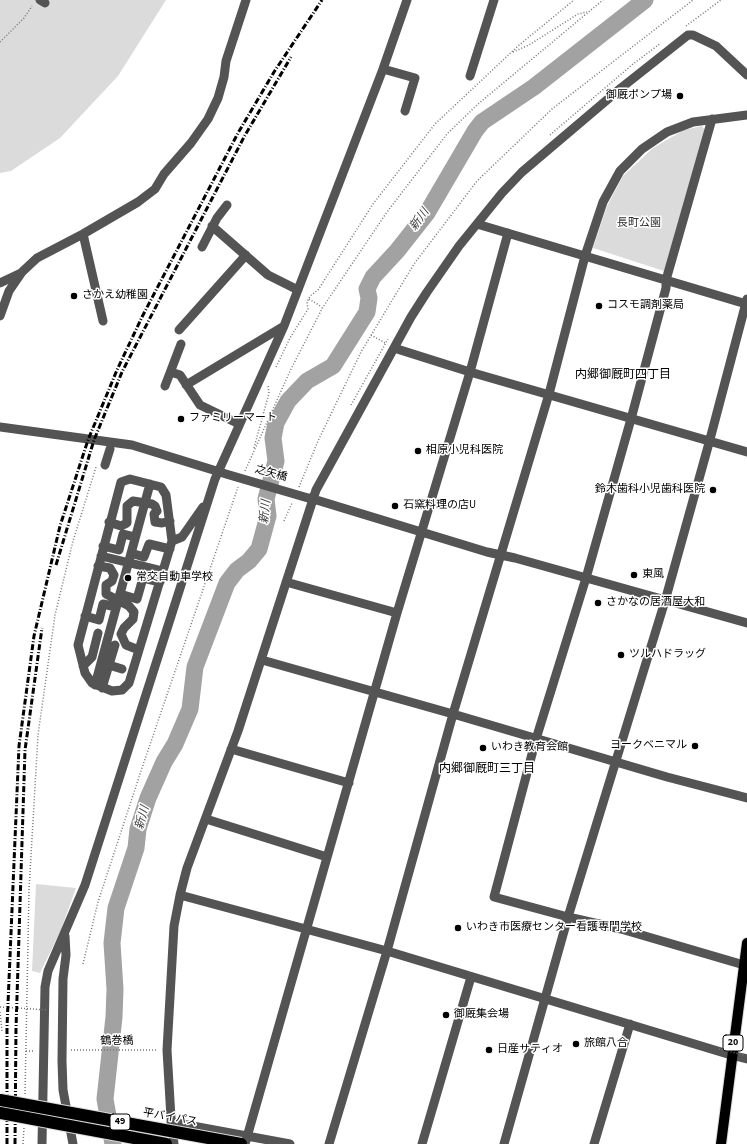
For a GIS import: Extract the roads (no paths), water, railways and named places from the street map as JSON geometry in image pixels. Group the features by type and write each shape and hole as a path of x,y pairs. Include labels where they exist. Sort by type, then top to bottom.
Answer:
{"highway":[{"name":"平バイパス","path":"0,1100 244,1141"},
{"name":"49","path":"0,1113 166,1144"}],"main road":[{"name":"20","path":"721,1144 731,1056 747,943"}],"street":[{"path":"0,316 9,291 22,272 37,258 83,234 138,202 155,189 164,174 191,143 208,119 218,98 224,77 226,61 246,0"},
{"path":"131,553 144,557 149,544 171,545 182,537 208,500 222,472 239,424 284,326 384,69 407,0"},
{"path":"470,76 494,0"},
{"path":"174,1144 167,1050 174,926 180,895 187,868 206,819 262,660 311,498 394,348 427,292 459,246 502,193 522,172 621,88 688,35 693,35 716,46 747,75"},
{"path":"384,69 415,78 405,111"},
{"path":"329,1144 387,951 453,714 549,394 585,256 603,202 612,184 625,165 642,149 667,132 693,122 712,118 747,115"},
{"path":"712,118 666,280 666,288 631,420 586,578 536,739 494,897 568,917 621,929 744,965"},
{"path":"202,247 212,226 227,205"},
{"path":"478,224 666,280 746,302 665,601 568,917 504,1144"},
{"path":"212,226 268,275 298,290"},
{"path":"244,1141 349,783 397,613 470,372 508,233"},
{"path":"83,234 103,321"},
{"path":"179,330 246,255"},
{"path":"0,283 22,272"},
{"path":"186,385 284,326"},
{"path":"165,386 181,344"},
{"path":"394,348 709,443 747,452"},
{"path":"171,372 180,375 200,405 205,409 239,424"},
{"name":"之矢橋","path":"0,427 132,445 500,554 747,623"},
{"path":"102,464 110,449"},
{"path":"130,479 150,484 161,487 166,495 170,521 171,545 129,683 122,690 112,692 92,683 83,666 78,646 109,522 121,482 130,479"},
{"path":"98,686 118,600 150,484"},
{"path":"42,1144 45,986 48,971 85,885 208,500"},
{"path":"109,522 121,526 127,523 128,515 126,510 129,503 133,501 144,504 152,504 155,506 157,511 154,514 155,522 162,523 170,521"},
{"path":"103,546 119,550 123,534 135,537"},
{"path":"101,556 163,571"},
{"path":"98,566 110,568 114,575 112,581 106,585 106,594 129,606 134,612 133,619 124,628 121,634 126,645 139,650"},
{"path":"85,616 99,620 104,604 118,600 138,599 143,578 160,582"},
{"path":"286,582 397,613"},
{"path":"83,666 92,657 94,638"},
{"path":"98,686 109,665 115,646"},
{"path":"262,660 615,762 747,798"},
{"path":"109,665 122,669"},
{"path":"231,749 349,783"},
{"path":"206,819 327,857"},
{"path":"180,895 387,951 731,1056 745,1057"},
{"path":"65,934 66,954 63,979 62,1061 64,1090 73,1144"},
{"path":"422,1144 471,977"},
{"path":"594,1144 630,1024"},
{"path":"172,1122 244,1141 290,1144"}],"waterway":[{"name":"新川","path":"113,1144 105,1099 114,1017 115,989 112,943 116,908 136,848 138,829 148,798 164,762 175,744 190,709 195,667 227,583 237,570 249,561 259,549 268,516 266,499 276,461 273,438 276,423 288,401 307,381 333,366 367,312 369,298 367,289 373,277 397,251 427,213 475,131 482,122 534,87 645,0"}],"railway":[{"path":"7,1144 7,1027 19,746 34,636 60,526 88,440 117,370 142,317 238,133 274,72 322,0"},
{"path":"56,565 94,440 122,372 244,137 291,57"},
{"path":"15,1144 16,1028 25,750 42,628"}],"place":[{"name":"御厩ポンプ場","path":"680,96"},
{"name":"さかえ幼稚園","path":"74,296"},
{"name":"コスモ調剤薬局","path":"599,306"},
{"name":"ファミリーマート","path":"181,419"},
{"name":"相原小児科医院","path":"418,451"},
{"name":"鈴木歯科小児歯科医院","path":"713,490"},
{"name":"石窯料理の店U","path":"395,506"},
{"name":"東風","path":"634,575"},
{"name":"常交自動車学校","path":"128,578"},
{"name":"さかなの居酒屋大和","path":"598,603"},
{"name":"ツルハドラッグ","path":"621,655"},
{"name":"ヨークベニマル","path":"695,746"},
{"name":"いわき教育会館","path":"483,748"},
{"name":"いわき市医療センター看護専門学校","path":"458,928"},
{"name":"御厩集会場","path":"446,1015"},
{"name":"旅館八合","path":"576,1044"},
{"name":"日産サティオ","path":"489,1050"}],"district":[{"name":"内郷御厩町四丁目","path":"623,375"},
{"name":"内郷御厩町三丁目","path":"487,769"}],"park label":[{"name":"長町公園","path":"639,224"}]}
